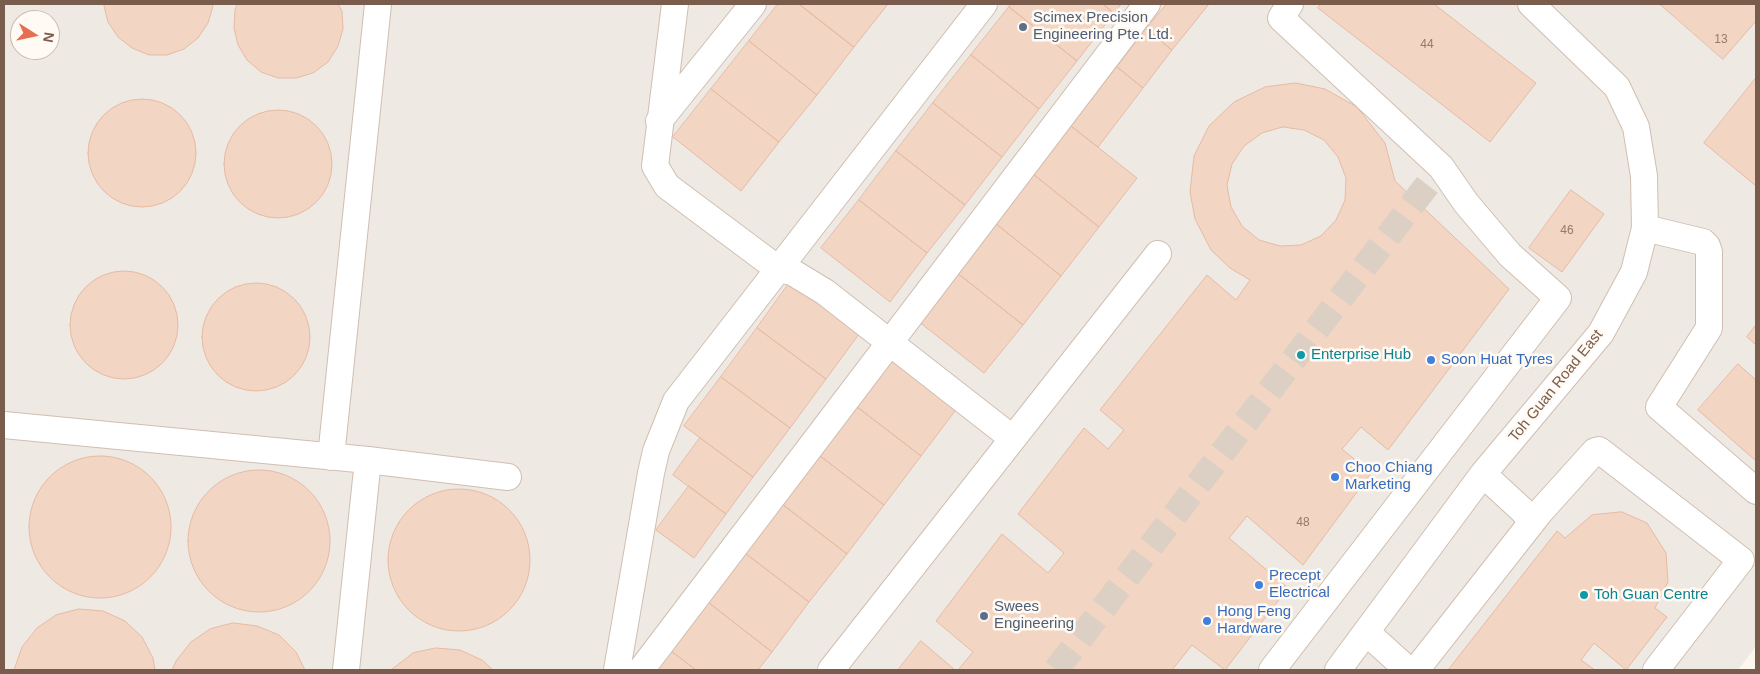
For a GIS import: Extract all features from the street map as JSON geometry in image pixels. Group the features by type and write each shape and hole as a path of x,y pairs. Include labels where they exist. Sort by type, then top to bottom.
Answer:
{"street":[{"path":"331,457 378,4"},
{"path":"675,4 659,121 655,166 667,186 778,269 792,272 813,283 1012,438"},
{"path":"659,121 753,4"},
{"path":"617,670 650,473 659,443 676,401 984,4"},
{"path":"641,670 1147,4"},
{"path":"1272,670 1558,298 1510,255 1466,203 1441,167 1280,18 1290,4"},
{"name":"Toh Guan Road East","path":"1338,670 1483,474 1601,333 1634,272 1645,228 1644,176 1636,128 1617,87 1532,4"},
{"path":"1645,228 1703,242 1709,252 1709,328 1659,407 1756,491"},
{"path":"830,670 1158,254"},
{"path":"4,425 368,460 508,477"},
{"path":"1416,670 1532,521 1595,451 1599,450 1741,560 1656,670"},
{"path":"346,670 368,460"},
{"path":"1483,474 1532,521"},
{"path":"1366,632 1408,670"}],"shaded area":[{"path":"4,4 1756,4 1756,646 1738,670 4,670"}],"building":[{"path":"104,4 213,4 213,6 208,23 198,38 184,49 167,55 149,55 132,48 118,37 108,22"},
{"path":"238,4 338,4 342,11 343,29 338,46 328,62 313,73 296,78 278,78 261,72 247,60 238,45 234,28 235,10"},
{"path":"778,4 799,4 854,47 817,95 749,41"},
{"path":"799,4 888,4 854,47"},
{"path":"1011,4 1103,4 1114,13 1077,61 1009,7"},
{"path":"1103,4 1121,4 1114,13"},
{"path":"1167,4 1209,4 1172,50 1146,29"},
{"path":"1321,4 1434,4 1536,83 1490,142 1318,8"},
{"path":"1660,4 1756,4 1756,21 1723,59"},
{"path":"1009,7 1077,61 1039,109 971,55"},
{"path":"1146,29 1172,50 1143,88 1117,67"},
{"path":"749,41 817,95 779,142 711,89"},
{"path":"971,55 1039,109 1002,157 933,103"},
{"path":"1117,67 1143,88 1098,147 1071,126"},
{"path":"1756,78 1756,186 1704,143"},
{"name":"Enterprise Hub","path":"1296,83 1325,89 1357,107 1385,143 1395,181 1509,289 1388,450 1361,427 1342,449 1371,473 1303,565 1247,516 1229,538 1288,588 1225,670 1192,645 1172,670 958,670 973,652 936,621 1002,534 1048,573 1064,553 1018,514 1084,428 1108,449 1124,430 1100,410 1207,275 1236,300 1250,280 1230,268 1211,250 1195,219 1190,192 1194,156 1209,126 1234,102 1265,87","holes":["1283,127 1304,130 1324,140 1338,157 1346,178 1345,200 1336,220 1321,236 1301,245 1280,246 1259,240 1242,226 1231,207 1227,185 1232,164 1244,146 1262,133"]},
{"path":"711,89 779,142 741,191 673,137"},
{"path":"142,99 163,103 180,115 192,132 196,153 192,174 180,191 163,203 142,207 121,203 104,191 92,174 88,153 92,132 104,115 121,103"},
{"path":"933,103 1002,157 965,205 896,151"},
{"path":"278,110 299,114 316,126 328,143 332,164 328,185 316,202 299,214 278,218 257,214 240,202 228,185 224,164 228,143 240,126 257,114"},
{"path":"1071,126 1137,178 1099,227 1033,174"},
{"path":"896,151 965,205 927,253 859,200"},
{"path":"1033,174 1099,227 1061,276 995,223"},
{"path":"1571,190 1604,214 1562,272 1529,248"},
{"path":"859,200 927,253 890,302 821,248"},
{"path":"995,223 1061,276 1023,325 956,272"},
{"path":"124,271 145,275 162,287 174,304 178,325 174,346 162,363 145,375 124,379 103,375 86,363 74,346 70,325 74,304 86,287 103,275"},
{"path":"956,272 1023,325 984,373 918,321"},
{"path":"793,278 862,330 826,379 757,328"},
{"path":"256,283 277,287 294,299 306,316 310,337 306,358 294,375 277,387 256,391 235,387 218,375 206,358 202,337 206,316 218,299 235,287"},
{"path":"1756,325 1756,345 1747,337"},
{"path":"757,328 826,379 790,428 721,377"},
{"path":"889,354 958,407 921,456 852,403"},
{"path":"1738,364 1756,380 1756,461 1698,410"},
{"path":"721,377 790,428 753,477 684,426"},
{"path":"852,403 921,456 884,505 815,452"},
{"path":"700,438 753,477 726,514 673,475"},
{"path":"815,452 884,505 847,554 778,501"},
{"path":"100,456 114,457 127,461 151,476 166,500 170,513 170,541 166,554 151,578 127,593 114,597 100,598 86,597 73,593 49,578 34,554 30,541 29,527 30,513 34,500 49,476 73,461 86,457"},
{"path":"259,470 273,471 286,475 299,482 309,491 318,501 325,514 329,527 329,555 325,568 318,581 309,591 299,600 286,607 273,611 259,612 245,611 232,607 219,600 209,591 200,581 193,568 189,555 188,541 189,527 193,514 200,501 209,491 219,482 232,475 245,471"},
{"path":"689,486 726,514 694,558 656,530"},
{"path":"459,489 473,490 486,494 499,501 509,510 518,520 525,533 529,546 529,574 525,587 518,600 509,610 499,619 486,626 473,630 459,631 445,630 432,626 419,619 409,610 400,600 393,587 389,574 388,560 389,546 393,533 400,520 409,510 419,501 432,494 445,490"},
{"path":"778,501 847,554 809,602 741,550"},
{"name":"Toh Guan Centre","path":"1622,512 1647,523 1666,553 1668,582 1655,608 1667,617 1626,670 1594,643 1581,660 1595,670 1448,670 1557,531 1565,538 1592,515"},
{"path":"741,550 809,602 772,652 704,599"},
{"path":"704,599 772,652 758,670 696,670 667,648"},
{"path":"79,609 103,611 125,621 142,637 153,658 155,670 14,670 22,647 37,628 56,615"},
{"path":"233,623 257,626 279,635 296,652 305,670 172,670 176,661 191,642 210,629"},
{"path":"921,641 955,670 898,670"},
{"path":"436,648 460,650 482,660 493,670 391,670 413,653"},
{"path":"667,648 696,670 650,670"}],"tunnel":[{"path":"1056,670 1441,167"}],"place":[{"name":"Scimex Precision Engineering Pte. Ltd.","path":"1023,27"},
{"name":"Enterprise Hub","path":"1301,355"},
{"name":"Soon Huat Tyres","path":"1431,360"},
{"name":"Choo Chiang Marketing","path":"1335,477"},
{"name":"Precept Electrical","path":"1259,585"},
{"name":"Toh Guan Centre","path":"1584,595"},
{"name":"Swees Engineering","path":"984,616"},
{"name":"Hong Feng Hardware","path":"1207,621"}]}
